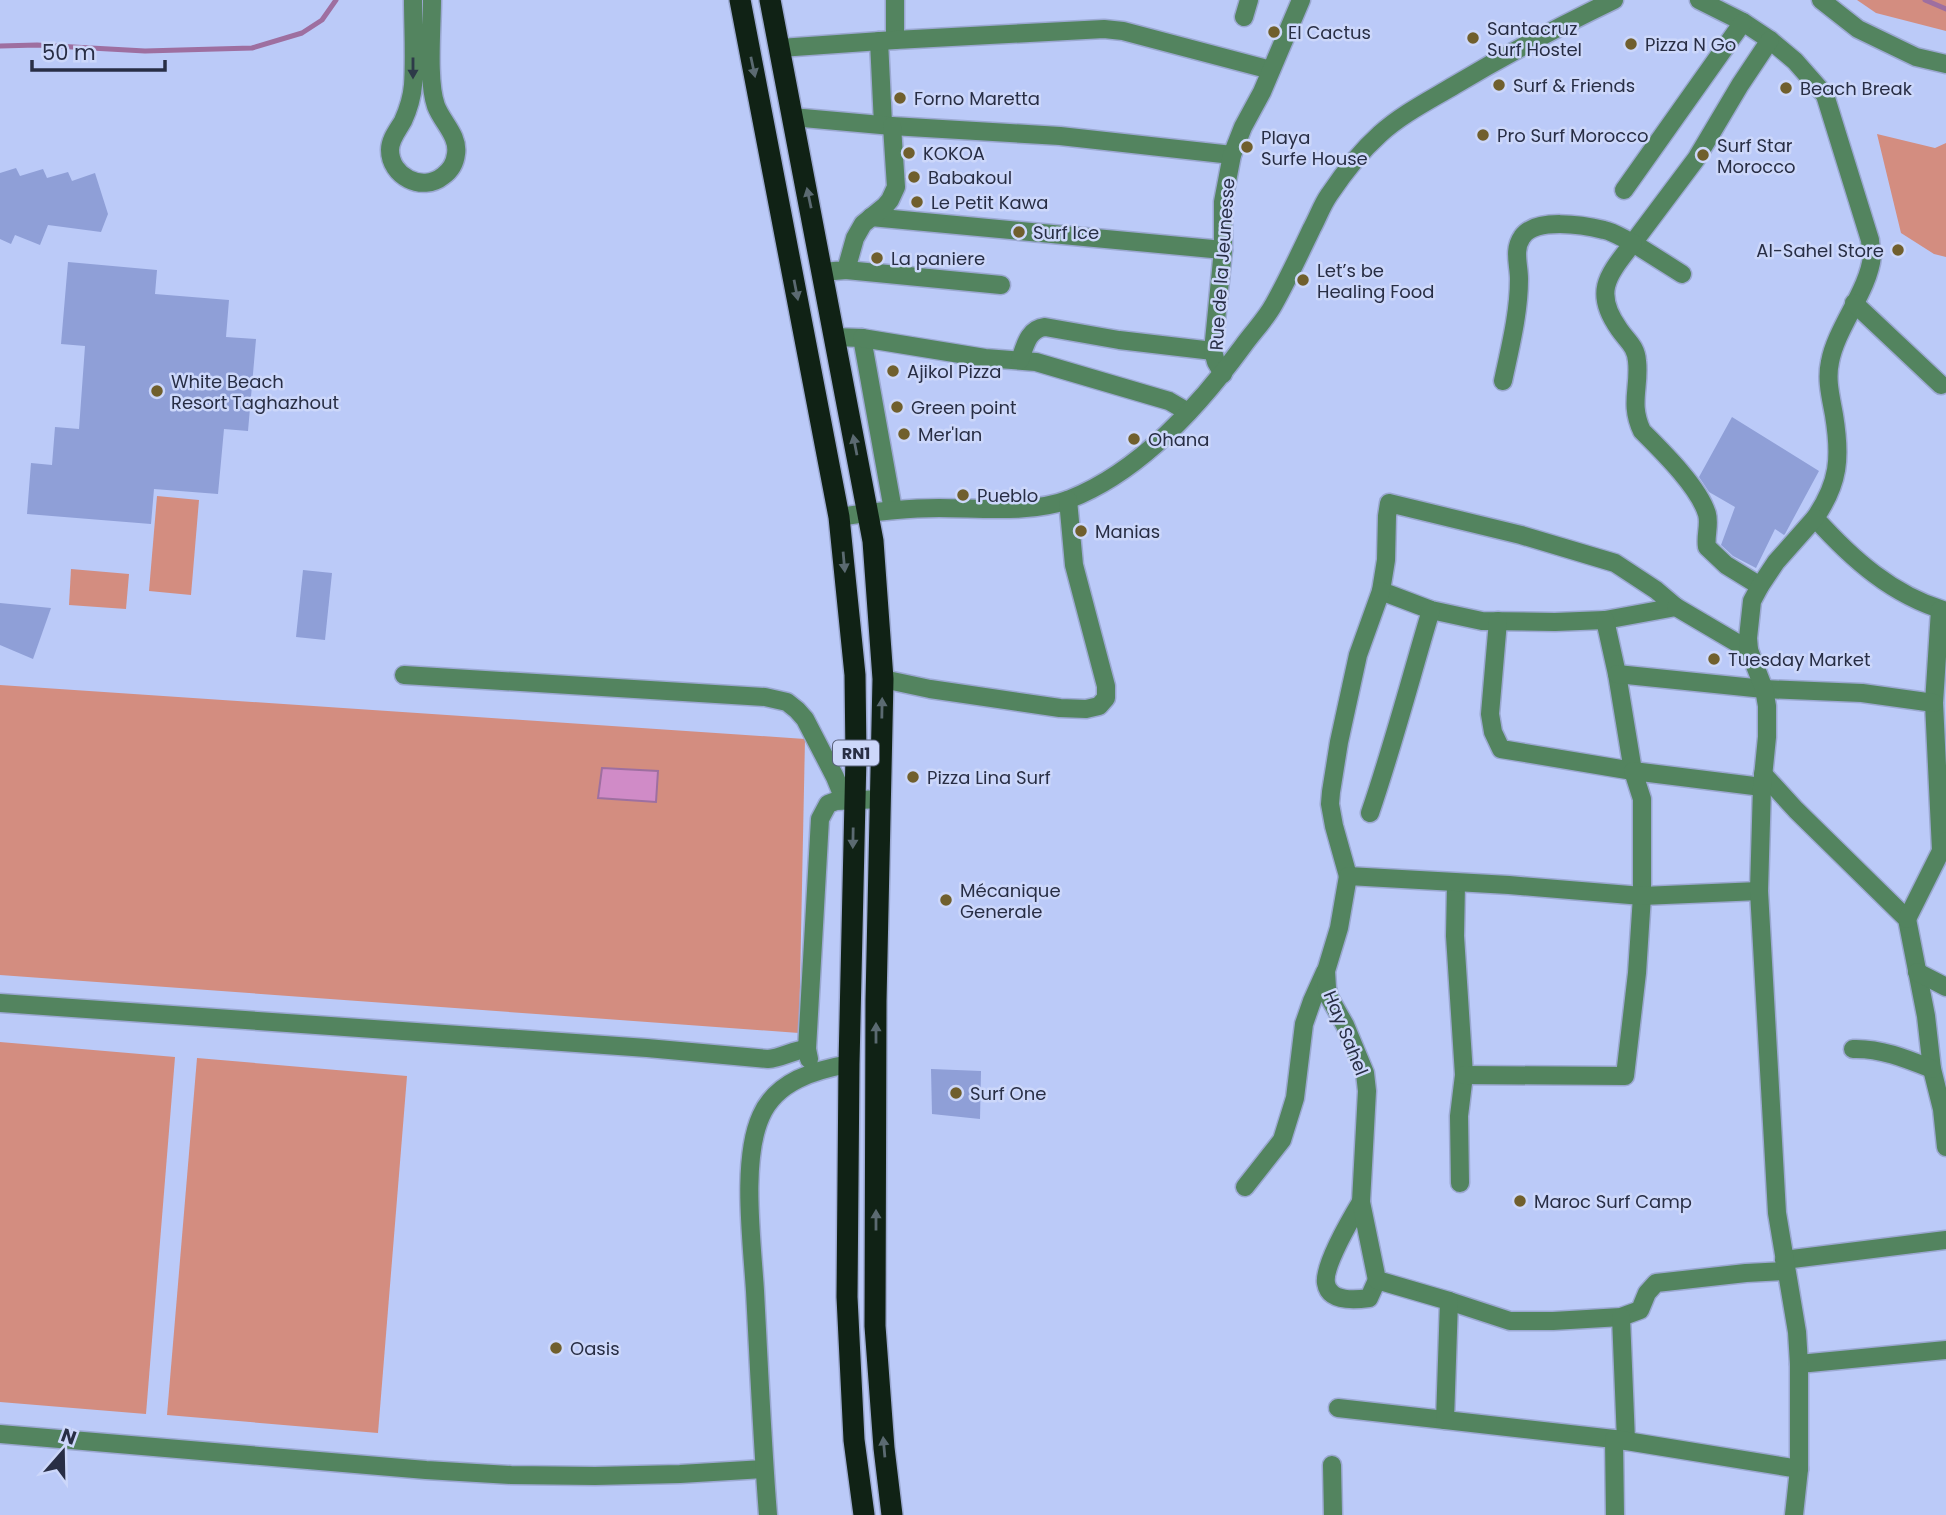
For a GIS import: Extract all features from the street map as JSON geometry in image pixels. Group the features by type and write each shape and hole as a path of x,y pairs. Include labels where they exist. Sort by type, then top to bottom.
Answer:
{"highway":[{"name":"RN1","path":"740,0 839,517 855,675 856,756 849,799 848,1343 854,1440 864,1515"},
{"name":"RN1","path":"771,0 873,541 883,679 876,1001 875,1326 892,1515"}],"street":[{"path":"413,0 413,87 407,111 390,148 392,163 401,175 414,183 430,183 443,177 452,167 457,153 455,139 433,97 432,0"},
{"path":"846,270 855,238 863,225 890,200 896,187 888,125 887,41 895,0"},
{"name":"Rue de la Jeunesse","path":"1223,374 1213,351 1223,250 1223,202 1232,155 1301,0"},
{"path":"839,517 893,510 1007,509 1048,505 1068,500 1125,470 1188,412 1223,374 1272,307 1328,197 1380,134 1411,111 1522,46 1614,0"},
{"path":"1699,0 1744,22 1770,40 1795,61 1825,96 1866,225 1872,256 1830,360 1828,373 1835,420 1837,467 1835,483 1815,518 1776,562 1760,586 1752,601 1751,610 1749,650 1764,689 1767,737 1759,891 1777,1213 1800,1364 1799,1469 1794,1515"},
{"path":"1821,0 1858,29 1916,57 1946,64"},
{"path":"1624,190 1744,22"},
{"path":"780,48 1104,29 1123,31 1271,70"},
{"path":"1760,586 1726,565 1707,547 1707,516 1704,507 1684,477 1642,431 1635,412 1638,364 1636,354 1633,345 1618,328 1604,296 1609,275 1696,159 1770,40"},
{"path":"792,117 1060,136 1232,155"},
{"path":"871,217 1223,250"},
{"path":"1503,380 1513,333 1519,278 1517,248 1521,237 1533,228 1562,223 1606,230 1633,243 1682,274"},
{"path":"822,272 846,270 1000,285"},
{"path":"1854,303 1941,385"},
{"path":"1020,360 1031,332 1045,327 1119,340 1213,351"},
{"path":"834,337 862,338 974,356 1036,362 1169,401 1188,412"},
{"path":"862,338 893,510"},
{"path":"883,679 930,689 1060,708 1086,709 1099,706 1106,698 1106,685 1073,565 1068,500"},
{"path":"1749,650 1676,607 1656,590 1615,564 1521,535 1390,503 1381,591 1359,655 1339,742 1330,804 1348,876 1642,896 1759,891"},
{"path":"1815,518 1852,556 1881,580 1943,610 1934,703 1943,846 1907,919"},
{"path":"1381,591 1431,610 1459,617 1499,621 1605,620 1676,607"},
{"path":"1370,813 1390,754 1431,610"},
{"path":"1464,1075 1625,1076 1637,973 1642,896 1642,799 1633,771 1605,620"},
{"path":"1499,621 1490,714 1493,732 1501,749 1633,771 1763,781 1907,919 1926,1016 1932,1069 1944,1109 1946,1147"},
{"path":"1617,674 1764,689 1862,693 1934,703"},
{"path":"404,676 765,697 787,702 805,719 849,799"},
{"path":"814,1072 807,1049 820,819 828,804 849,799 881,799"},
{"name":"Hay Sahel","path":"1348,876 1339,928 1326,971 1326,988 1365,1073 1367,1091 1361,1202 1377,1280"},
{"path":"1456,883 1455,936 1464,1075 1459,1116 1460,1183"},
{"path":"1245,1187 1282,1140 1295,1098 1304,1024 1326,971"},
{"path":"1917,972 1946,987"},
{"path":"0,1003 634,1047 768,1059 807,1049"},
{"path":"1853,1049 1867,1048 1932,1069"},
{"path":"768,1515 749,1190 754,1137 761,1114 775,1094 814,1072 849,1064"},
{"path":"1361,1202 1346,1226 1326,1277 1326,1284 1331,1292 1338,1297 1358,1300 1369,1298 1377,1280 1510,1321 1620,1317 1640,1310 1647,1293 1656,1283 1746,1273 1946,1240"},
{"path":"1445,1420 1449,1301"},
{"path":"1615,1515 1620,1440 1620,1317"},
{"path":"1800,1364 1946,1350"},
{"path":"1338,1408 1620,1440 1799,1469"},
{"path":"0,1434 511,1475 680,1475 764,1469"},
{"path":"1332,1465 1333,1515"}],"shaded area":[{"path":"1857,0 1946,0 1946,31 1876,13"},
{"path":"1877,134 1935,148 1946,143 1946,257 1934,254 1901,233"},
{"path":"157,496 199,500 191,595 149,591"},
{"path":"71,569 129,574 126,609 69,605"},
{"path":"0,685 805,739 799,1033 0,975"},
{"path":"602,768 658,771 656,802 598,798"},
{"path":"0,1042 175,1057 146,1414 0,1402"},
{"path":"197,1058 407,1076 378,1433 167,1415"}],"building":[{"path":"16,168 20,176 43,169 47,178 68,172 72,181 95,173 108,214 101,232 48,225 40,245 15,235 11,244 0,239 0,173"},
{"path":"68,262 157,270 155,294 229,300 226,337 256,339 248,431 224,429 218,494 154,489 151,524 27,514 31,463 52,465 55,427 79,429 85,346 61,344"},
{"path":"1732,417 1819,471 1785,534 1775,529 1756,568 1733,556 1721,545 1735,507 1709,492 1699,477"},
{"path":"303,570 332,573 325,640 296,637"},
{"path":"0,603 51,608 33,659 0,645"},
{"name":"Surf One","path":"931,1069 981,1071 980,1119 932,1114"}],"waterway":[{"path":"0,46 37,45 145,51 252,48 302,33 322,20 336,0"},
{"path":"1925,0 1946,9"}],"place":[{"name":"El Cactus","path":"1274,32"},
{"name":"Santacruz Surf Hostel","path":"1473,38"},
{"name":"Pizza N Go","path":"1631,44"},
{"name":"Surf & Friends","path":"1499,85"},
{"name":"Beach Break","path":"1786,88"},
{"name":"Forno Maretta","path":"900,98"},
{"name":"Pro Surf Morocco","path":"1483,135"},
{"name":"Playa Surfe House","path":"1247,147"},
{"name":"KOKOA","path":"909,153"},
{"name":"Surf Star Morocco","path":"1703,155"},
{"name":"Babakoul","path":"914,177"},
{"name":"Le Petit Kawa","path":"917,202"},
{"name":"Surf Ice","path":"1019,232"},
{"name":"Al-Sahel Store","path":"1898,250"},
{"name":"La paniere","path":"877,258"},
{"name":"Let’s be Healing Food","path":"1303,280"},
{"name":"Ajikol Pizza","path":"893,371"},
{"name":"White Beach Resort Taghazhout","path":"157,391"},
{"name":"Green point","path":"897,407"},
{"name":"Mer'lan","path":"904,434"},
{"name":"Ohana","path":"1134,439"},
{"name":"Pueblo","path":"963,495"},
{"name":"Manias","path":"1081,531"},
{"name":"Tuesday Market","path":"1714,659"},
{"name":"Pizza Lina Surf","path":"913,777"},
{"name":"Mécanique Generale","path":"946,900"},
{"name":"Surf One","path":"956,1093"},
{"name":"Maroc Surf Camp","path":"1520,1201"},
{"name":"Oasis","path":"556,1348"}]}
